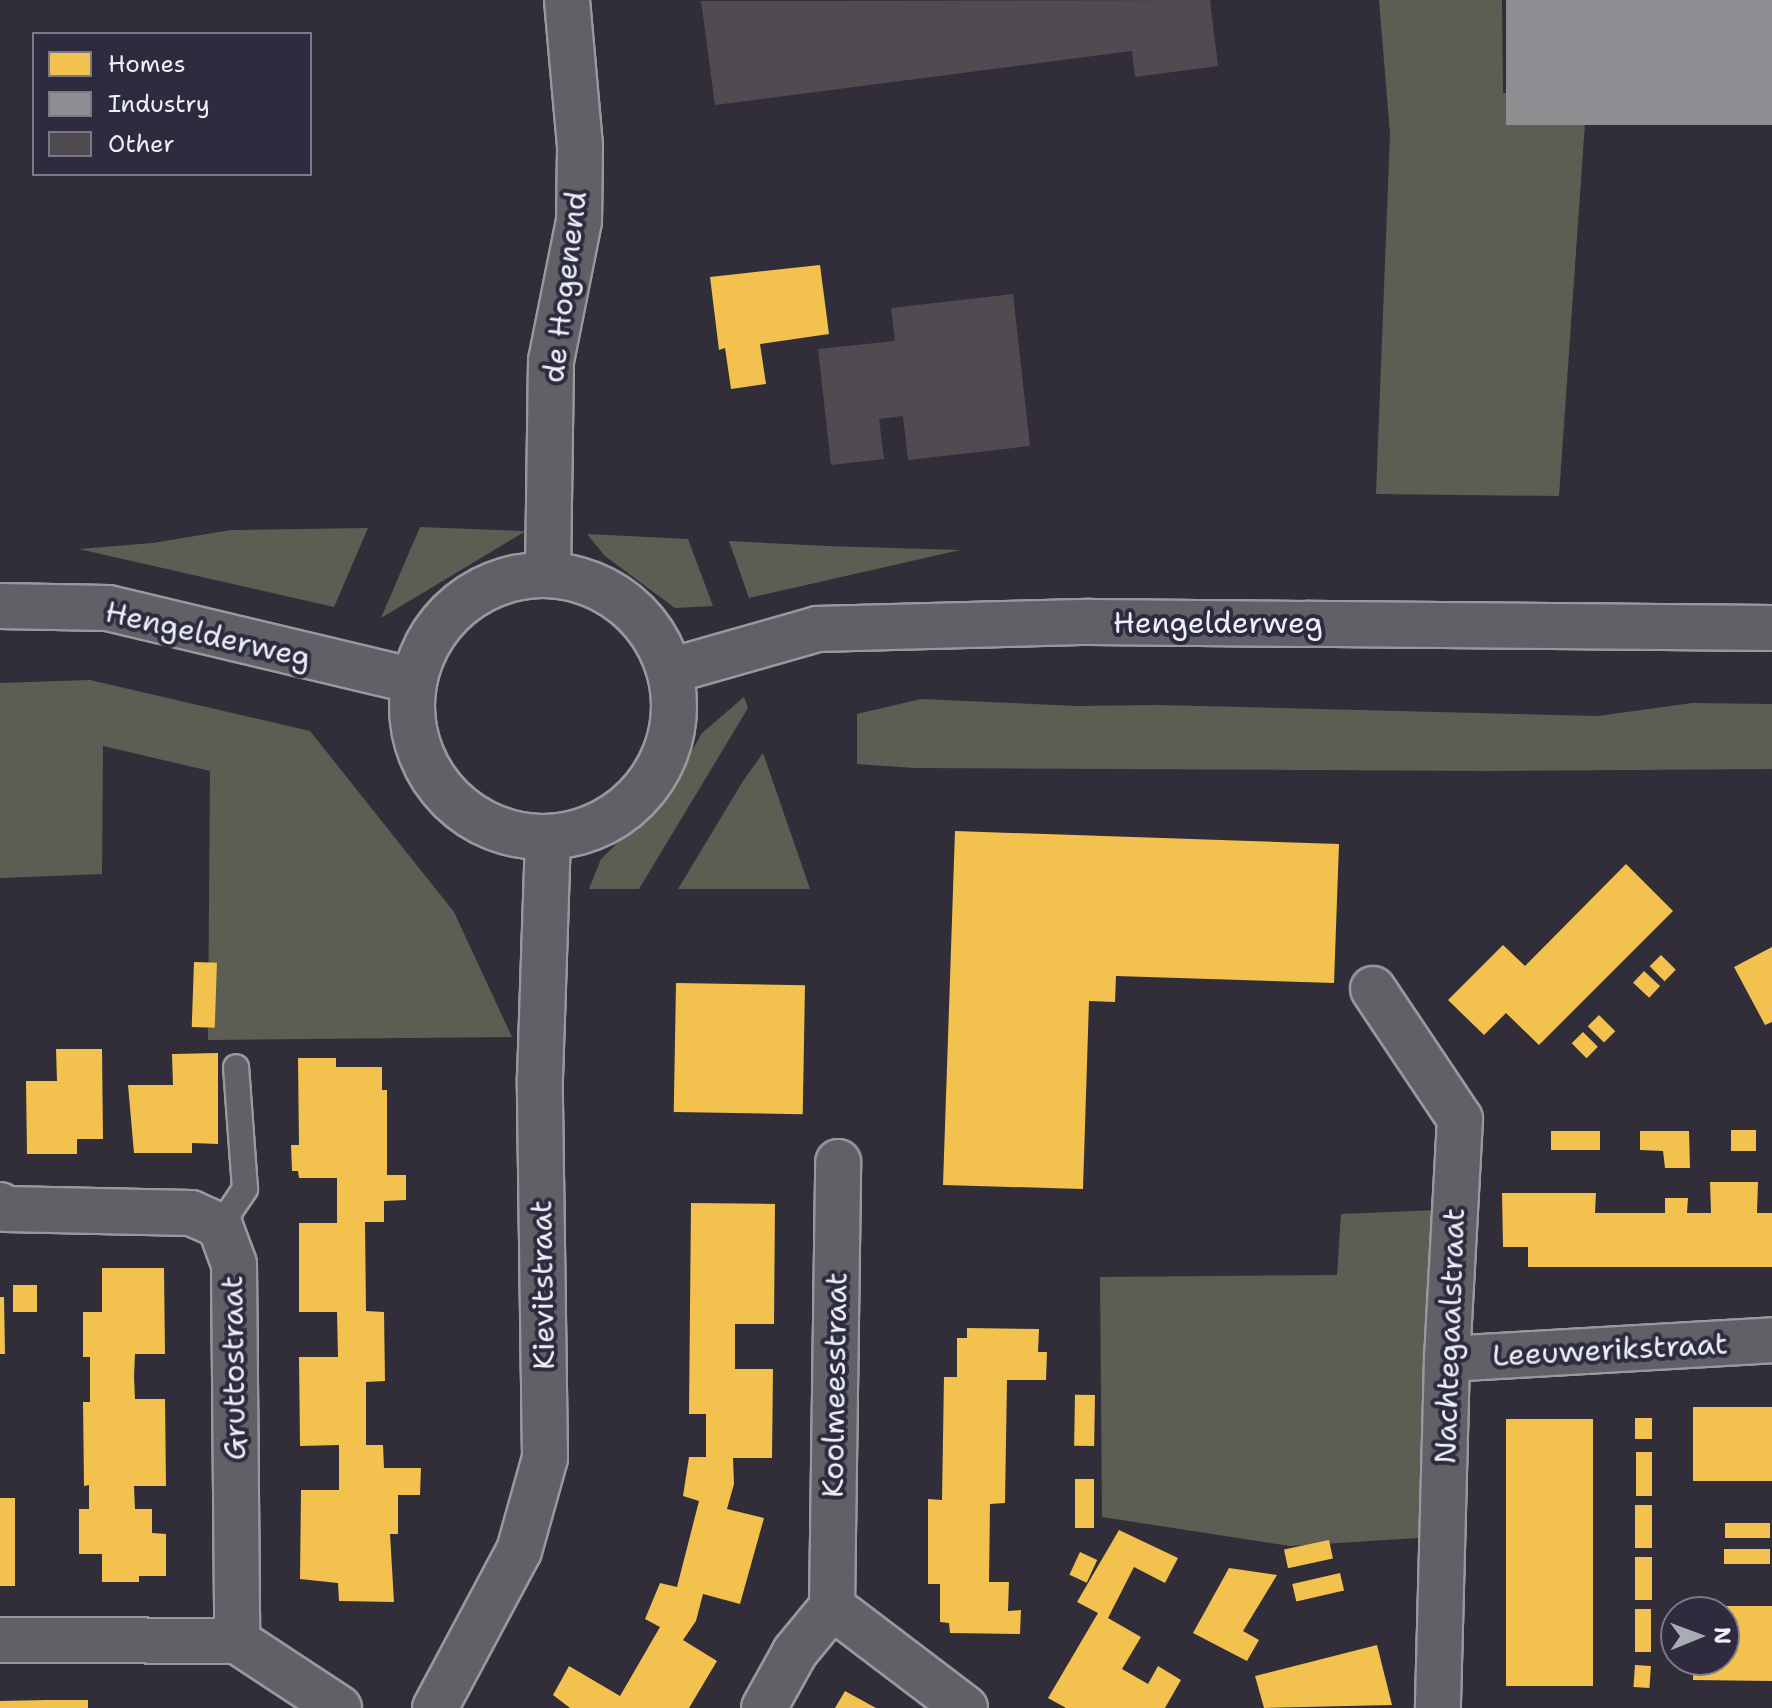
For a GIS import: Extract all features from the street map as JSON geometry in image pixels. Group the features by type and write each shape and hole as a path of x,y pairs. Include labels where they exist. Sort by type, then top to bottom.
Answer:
{"street":[{"name":"de Hogenend","path":"548,574 551,361 579,221 580,146 567,0"},
{"path":"548,574 581,580 611,593 637,614 657,640 670,671 675,711 668,750 649,784 622,812 587,831 548,838 509,834 473,818 443,792 423,758 416,733 414,681 427,645 448,615 476,592 511,578 548,574"},
{"name":"Hengelderweg","path":"0,606 108,608 414,681"},
{"name":"Hengelderweg","path":"670,671 817,629 1090,622 1772,628"},
{"name":"Kievitstraat","path":"435,1708 519,1551 545,1458 540,1078 548,838"},
{"name":"Nachtegaalstraat","path":"1373,989 1460,1119 1447,1359 1438,1708"},
{"name":"Koolmeesstraat","path":"832,1607 838,1162"},
{"path":"0,1205 5,1209 191,1213 220,1226"},
{"name":"Gruttostraat","path":"220,1226 234,1264 237,1641"},
{"name":"Leeuwerikstraat","path":"1447,1359 1772,1340"},
{"path":"764,1708 795,1652 832,1607 965,1708"},
{"path":"0,1640 237,1641 339,1708"}],"lane":[{"path":"220,1226 245,1189 236,1067"}],"shaded area":[{"path":"1379,0 1502,0 1503,93 1587,94 1559,496 1376,494 1390,134"},
{"path":"420,527 521,531 526,531 381,618"},
{"path":"368,528 334,607 79,549 153,543 231,530"},
{"path":"587,534 688,539 713,606 675,608 605,556"},
{"path":"729,541 826,546 960,550 749,598"},
{"path":"90,680 310,731 454,912 512,1037 208,1040 210,771 103,746 102,874 0,878 0,683"},
{"path":"744,697 748,708 639,889 589,889 601,859 666,796 702,733"},
{"path":"921,699 1077,706 1158,705 1598,716 1692,703 1772,704 1772,769 915,768 857,764 857,714"},
{"path":"763,753 810,889 678,889 743,781"},
{"path":"1439,1210 1433,1537 1290,1546 1102,1517 1100,1277 1337,1275 1341,1214"}],"building: Homes":[{"path":"820,265 829,334 760,344 766,384 731,389 725,348 719,350 710,277"},
{"path":"955,831 1339,844 1334,983 1116,976 1115,1002 1089,1001 1083,1189 943,1185"},
{"path":"1626,864 1673,911 1539,1045 1506,1013 1484,1035 1448,1000 1503,945 1525,966"},
{"path":"1772,947 1772,1022 1765,1025 1734,967"},
{"path":"1661,955 1676,970 1665,981 1650,966"},
{"path":"194,962 217,963 215,1028 192,1027"},
{"path":"1644,971 1660,986 1649,998 1633,983"},
{"path":"676,983 805,985 803,1114 674,1112"},
{"path":"1599,1015 1615,1031 1604,1043 1588,1026"},
{"path":"1583,1032 1598,1047 1587,1058 1572,1043"},
{"path":"56,1049 102,1049 103,1139 77,1139 77,1154 27,1154 26,1081 57,1081"},
{"path":"218,1053 218,1144 192,1143 192,1153 134,1153 128,1085 173,1085 172,1054"},
{"path":"298,1058 336,1058 336,1067 382,1067 382,1090 387,1090 387,1175 406,1175 406,1200 384,1201 384,1222 365,1222 366,1311 384,1312 385,1381 366,1382 366,1445 383,1445 384,1468 421,1468 420,1495 398,1495 398,1534 390,1534 394,1602 339,1601 338,1583 300,1579 301,1490 339,1490 339,1445 300,1446 299,1357 338,1357 337,1312 299,1312 299,1223 337,1223 337,1178 299,1178 298,1171 292,1171 291,1145 299,1145"},
{"path":"1731,1130 1756,1130 1756,1151 1731,1151"},
{"path":"1551,1131 1600,1131 1600,1150 1551,1150"},
{"path":"1640,1131 1689,1131 1690,1168 1665,1168 1663,1151 1640,1150"},
{"path":"1710,1182 1758,1182 1757,1213 1772,1213 1772,1267 1528,1267 1528,1247 1503,1247 1502,1193 1596,1193 1595,1213 1665,1213 1665,1198 1688,1198 1687,1213 1711,1213"},
{"path":"691,1203 775,1204 774,1324 735,1324 735,1369 773,1369 772,1458 733,1458 734,1484 727,1509 764,1518 740,1604 703,1594 696,1621 683,1640 717,1661 689,1708 570,1708 553,1695 569,1666 620,1696 660,1627 645,1619 660,1583 677,1587 699,1501 683,1496 689,1457 706,1457 706,1414 689,1414"},
{"path":"102,1268 164,1268 165,1354 135,1354 134,1377 135,1399 165,1399 166,1486 134,1486 135,1509 152,1509 152,1533 166,1534 166,1576 139,1576 139,1582 102,1582 102,1554 79,1554 79,1509 89,1509 89,1485 84,1486 83,1402 90,1402 90,1357 83,1357 83,1312 102,1312"},
{"path":"13,1285 37,1285 37,1312 13,1312"},
{"path":"0,1297 4,1297 5,1354 0,1354"},
{"path":"967,1328 1039,1329 1038,1352 1047,1352 1046,1380 1007,1380 1005,1503 990,1504 989,1582 1009,1582 1008,1611 1021,1610 1020,1634 950,1633 949,1623 940,1622 940,1584 928,1584 928,1499 942,1500 944,1377 957,1377 957,1338 967,1338"},
{"path":"1075,1395 1095,1395 1094,1446 1074,1446"},
{"path":"1693,1407 1772,1407 1772,1481 1693,1481"},
{"path":"1635,1418 1652,1418 1652,1439 1635,1439"},
{"path":"1506,1419 1593,1419 1593,1686 1506,1686"},
{"path":"1636,1452 1652,1452 1652,1496 1636,1496"},
{"path":"1075,1479 1094,1479 1094,1528 1075,1528"},
{"path":"0,1498 15,1498 15,1586 0,1586"},
{"path":"1635,1505 1652,1505 1652,1548 1635,1548"},
{"path":"1725,1523 1770,1523 1770,1538 1725,1538"},
{"path":"1119,1530 1178,1558 1165,1583 1134,1567 1108,1618 1141,1637 1122,1669 1148,1684 1158,1666 1181,1680 1165,1708 1066,1708 1048,1698 1098,1613 1077,1602"},
{"path":"1329,1540 1333,1559 1288,1568 1284,1550"},
{"path":"1724,1549 1770,1549 1770,1564 1724,1564"},
{"path":"1080,1552 1097,1560 1087,1583 1069,1575"},
{"path":"1635,1557 1652,1557 1652,1600 1635,1600"},
{"path":"1229,1568 1277,1575 1243,1631 1259,1640 1247,1661 1193,1633"},
{"path":"1340,1573 1344,1591 1296,1602 1292,1584"},
{"path":"1740,1606 1772,1606 1772,1681 1693,1680 1693,1676 1740,1676"},
{"path":"1635,1609 1651,1609 1651,1652 1635,1652"},
{"path":"1377,1645 1392,1705 1264,1708 1255,1676"},
{"path":"1635,1665 1651,1666 1649,1688 1633,1687"},
{"path":"845,1691 876,1708 835,1708"},
{"path":"88,1700 88,1708 0,1708 0,1701"}],"building: Industry":[{"path":"1506,0 1772,0 1772,125 1506,125"}],"building: Other":[{"path":"1210,0 1218,66 1135,77 1132,51 715,105 701,1"},
{"path":"1013,294 1030,446 908,460 903,416 879,419 884,459 831,465 818,349 895,341 891,308"}]}
